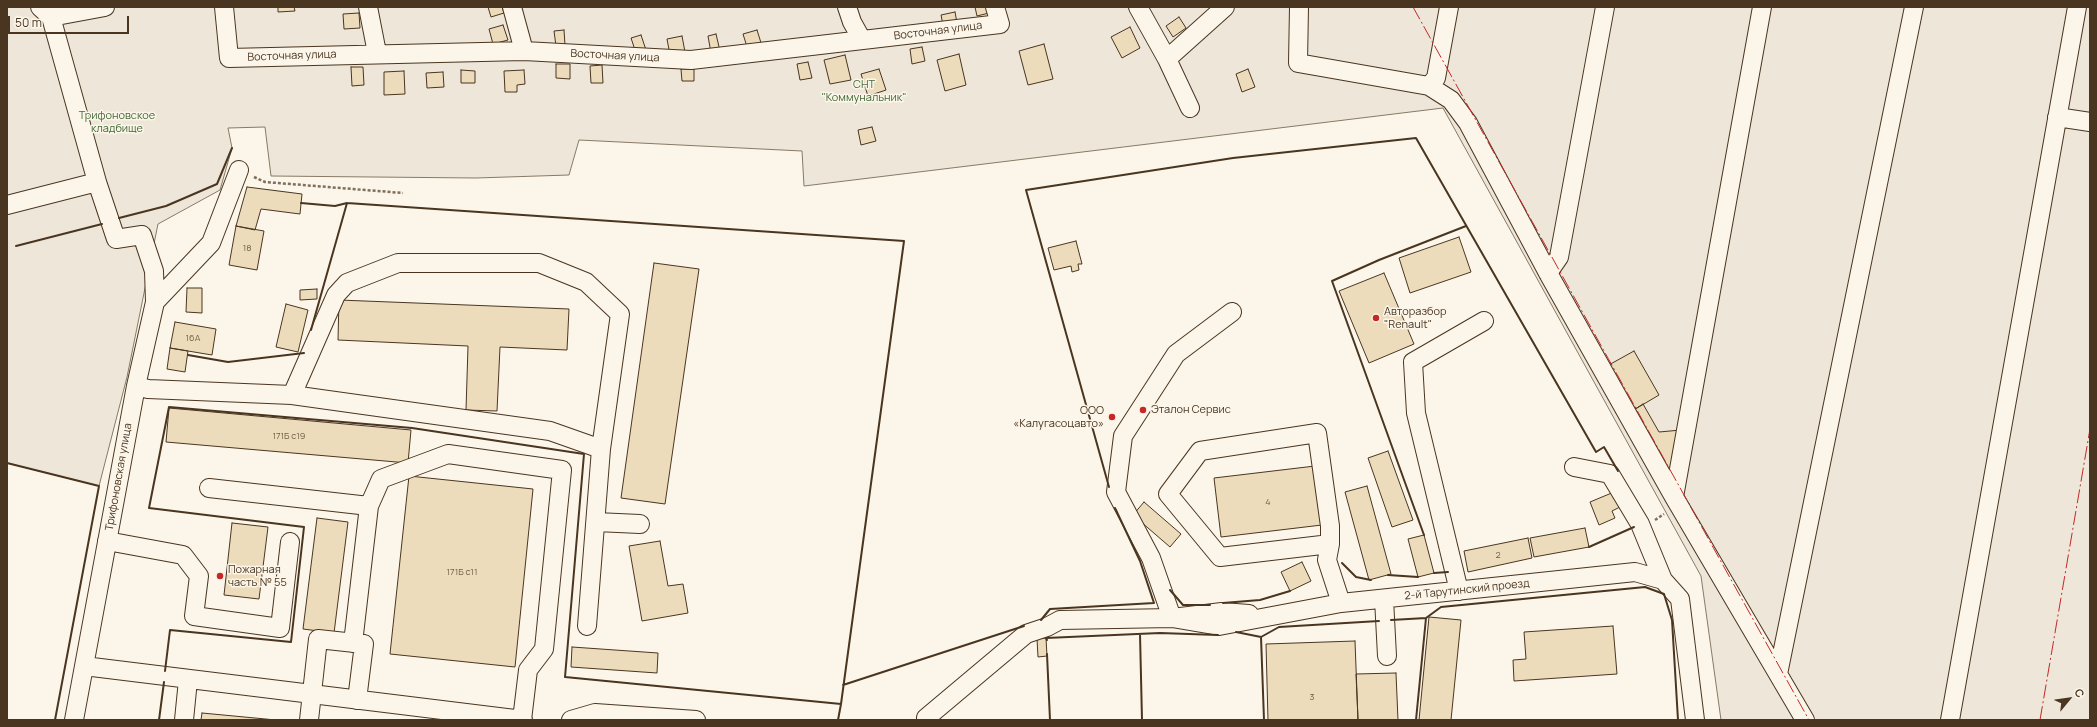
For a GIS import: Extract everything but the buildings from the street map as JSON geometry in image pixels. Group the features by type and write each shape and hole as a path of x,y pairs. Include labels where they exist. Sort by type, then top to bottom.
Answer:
{"street":[{"path":"7,205 97,182 49,10 105,7"},
{"name":"Восточная улица","path":"224,7 229,58 377,53 524,51 691,60 1000,24 995,7"},
{"path":"368,7 377,53"},
{"path":"512,7 524,51"},
{"path":"847,7 852,22 862,40"},
{"path":"1138,7 1167,59 1190,108"},
{"path":"1167,59 1225,7"},
{"path":"1299,7 1298,63 1429,86 1452,100 1468,123 1548,273 1674,497 1805,720"},
{"path":"1429,86 1436,78 1449,7"},
{"path":"1548,273 1559,257 1605,7"},
{"path":"1674,497 1762,7"},
{"path":"1778,674 1914,7"},
{"path":"1950,720 2077,7"},
{"path":"2057,117 2090,122"},
{"path":"155,302 210,243 239,170"},
{"name":"Трифоновская улица","path":"74,720 136,386 155,302 154,271 142,235 116,239 97,182"},
{"path":"292,395 336,296 347,283 398,263 539,263 586,282 620,314 601,449 587,626"},
{"path":"1172,618 1151,558 1116,492 1123,436 1176,354 1232,312"},
{"path":"1459,591 1416,413 1413,362 1484,321"},
{"path":"136,386 148,389 292,395 550,431 601,449"},
{"path":"1330,544 1220,557 1168,494 1200,451 1317,433 1330,526 1330,544 1326,560 1341,603"},
{"path":"84,666 357,700 439,715 518,720 528,670 544,649 562,470 448,454 380,479 369,506 352,643"},
{"path":"1574,467 1610,474 1640,524 1663,580 1680,599 1695,720"},
{"path":"210,488 369,506"},
{"path":"596,522 640,524"},
{"path":"107,541 183,555 199,576 194,616 280,628 290,542"},
{"name":"2-й Тарутинский проезд","path":"926,720 926,718 1026,634 1048,627 1060,620 1172,618 1219,626 1341,603 1635,572 1663,580"},
{"path":"1384,599 1387,656"},
{"path":"310,720 311,694 318,639 364,644 357,700"},
{"path":"184,720 188,680"},
{"path":"571,720 595,713 696,720"}],"path":[{"path":"239,170 265,182 403,193"}],"green space":[{"path":"7,7 2090,7 2090,720 1721,720 1701,576 1443,108 804,186 802,151 579,140 569,175 476,178 271,176 265,127 228,128 232,148 220,190 158,224 127,377 99,486 7,463"}],"wall":[{"path":"1109,487 1026,190 1233,158 1416,138 1596,452 1604,447 1618,471"},
{"path":"119,218 166,206 217,184 232,148"},
{"path":"301,203 335,206 347,203"},
{"path":"311,330 347,203 904,241 841,704"},
{"path":"16,246 102,224"},
{"path":"1424,535 1332,281 1379,260 1466,226"},
{"path":"188,355 228,362 304,353"},
{"path":"165,671 170,630 291,642 304,527 149,508 169,407 412,428 584,454 565,677 841,704 838,720"},
{"path":"7,463 99,486 55,720"},
{"path":"1041,620 1050,609 1154,603 1140,561 1115,508"},
{"path":"1589,547 1634,527"},
{"path":"1342,563 1356,577 1371,580"},
{"path":"1434,573 1448,572"},
{"path":"1388,575 1418,577"},
{"path":"1391,620 1426,618 1441,607 1645,587 1664,594 1672,620 1678,720"},
{"path":"1170,590 1183,605 1210,605"},
{"path":"1223,603 1260,600 1290,591"},
{"path":"1416,720 1426,618"},
{"path":"1236,632 1261,637 1279,627 1379,621"},
{"path":"843,685 1024,626"},
{"path":"1047,640 1046,638 1160,633 1218,635"},
{"path":"1140,634 1142,720"},
{"path":"1261,637 1264,720"},
{"path":"1047,654 1050,720"},
{"path":"159,720 164,682"}],"power":[{"path":"1413,7 1809,720"},
{"path":"2040,720 2090,429"}],"place":[{"name":"Авторазбор \"Renault\"","path":"1376,318"},
{"name":"Эталон Сервис","path":"1143,410"},
{"name":"ООО «Калугасоцавто»","path":"1112,417"},
{"name":"Пожарная часть № 55","path":"220,576"}],"park label":[{"name":"СНТ \"Коммунальник\"","path":"864,91"},
{"name":"Трифоновское кладбище","path":"117,122"}]}
